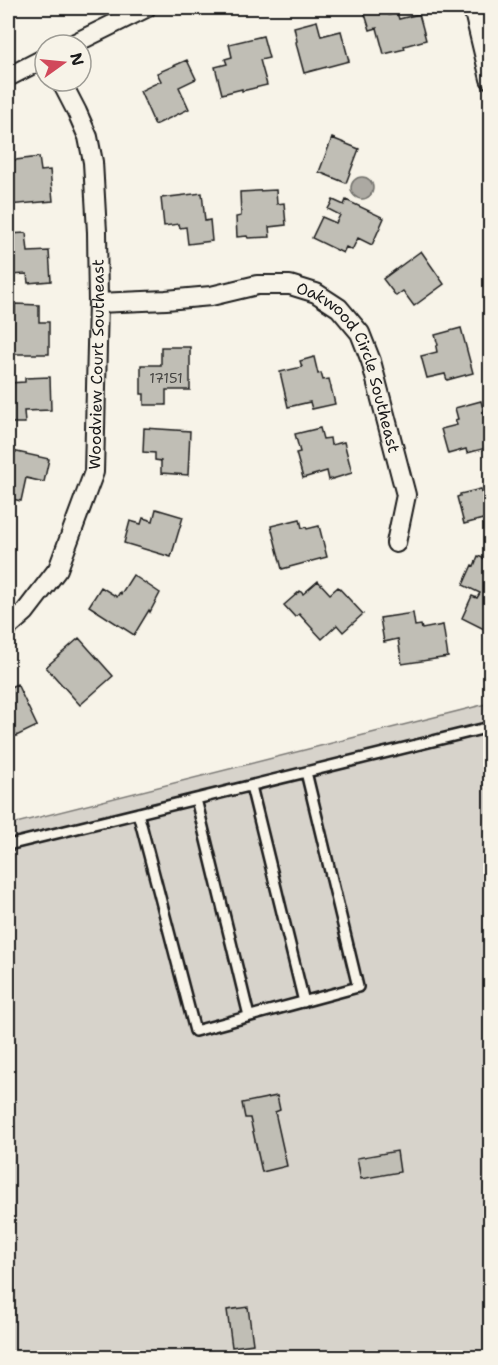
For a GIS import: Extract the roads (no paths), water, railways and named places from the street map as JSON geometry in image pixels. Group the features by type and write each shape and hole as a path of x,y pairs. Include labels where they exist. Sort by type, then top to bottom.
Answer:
{"street":[{"path":"93,34 146,8"},
{"path":"473,8 490,79"},
{"path":"8,77 33,64"},
{"name":"Woodview Court Southeast","path":"8,627 25,612 58,569 94,472 98,303 93,162 88,137 68,93"},
{"name":"Oakwood Circle Southeast","path":"98,303 211,296 257,285 290,285 316,293 339,308 360,333 371,361 406,495 396,543"}],"lane":[{"path":"8,845 490,727"},
{"path":"138,813 195,1031 358,987 306,772"},
{"path":"251,786 304,1002"},
{"path":"196,799 249,1016"}]}
